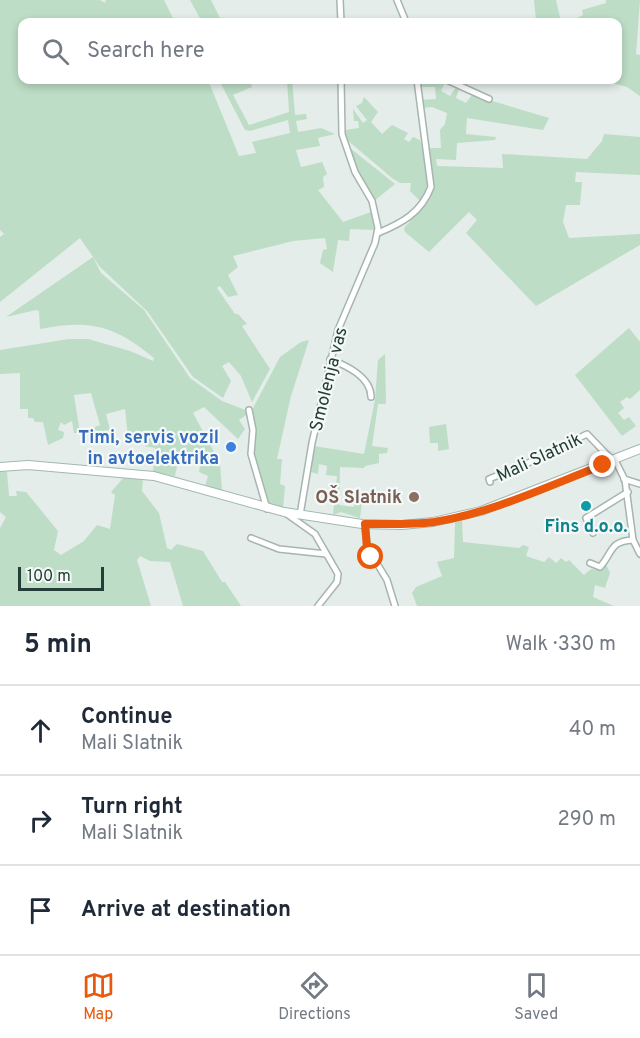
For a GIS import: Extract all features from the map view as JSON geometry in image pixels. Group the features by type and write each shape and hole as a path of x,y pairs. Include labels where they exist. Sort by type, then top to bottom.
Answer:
{"main road":[{"name":"Mali Slatnik","path":"300,515 365,524 402,525 452,519 515,499 640,449"},
{"path":"0,467 36,466 154,476 267,509 300,515"}],"street":[{"path":"340,0 341,18"},
{"path":"397,0 404,18"},
{"path":"341,84 342,134 355,172 372,201 378,232 408,219 424,202 431,187 418,84"},
{"path":"456,84 489,99"},
{"name":"Smolenja vas","path":"300,515 330,359 338,330 378,232"},
{"path":"330,359 350,368 366,382 371,388 371,397"},
{"path":"249,410 253,429 251,454 267,509"},
{"name":"Mali Slatnik","path":"490,482 489,479 528,464 587,434 614,461 624,479 628,492 633,540 640,554"},
{"path":"624,479 640,484"},
{"path":"593,533 586,518 628,492"},
{"path":"284,512 292,520 311,529 338,578 318,606"},
{"path":"365,524 367,547 387,580 395,606"},
{"path":"251,538 279,549 326,554"},
{"path":"590,563 600,567 610,549 626,540 633,540"}],"green space":[{"path":"0,0 100,0 105,3 106,0 164,0 173,18 18,18 18,84 210,84 239,156 256,153 252,142 290,133 288,120 250,131 245,130 221,84 251,84 252,87 233,95 249,125 289,112 287,84 292,84 295,115 306,114 307,119 296,121 298,132 321,128 335,134 318,138 320,146 296,150 301,167 322,162 327,174 323,177 324,187 318,190 343,222 371,212 376,230 350,229 349,241 338,240 333,272 320,263 323,250 327,249 325,238 293,241 233,256 238,267 228,275 238,295 228,297 220,286 217,288 235,314 238,314 247,324 242,326 270,369 252,402 241,376 229,362 222,366 231,381 223,398 193,377 147,311 100,267 80,238 0,302 0,237 4,234 0,230"},
{"path":"190,0 211,0 220,18 200,18"},
{"path":"534,0 556,0 560,18 536,18"},
{"path":"606,0 640,0 636,54 640,55 640,96 627,87 615,84 622,84 622,18 577,18 583,15 582,10 606,3"},
{"path":"419,84 444,84 441,91 450,96 456,87 459,89 456,98 466,103 472,95 549,118 543,130 467,118 466,134 496,137 495,140 457,143 456,160 436,159 437,166 503,168 502,154 587,159 602,141 604,134 640,137 640,175 576,172 575,182 582,182 580,205 566,205 563,222 569,238 640,234 640,245 536,306 466,233 477,220 469,212 429,252 405,232 404,228 421,209 430,192 432,174 428,148 441,148 440,130 445,124 447,113 432,107 423,108 421,100 436,99 435,87 419,87"},
{"path":"364,97 378,112 371,122 382,134 392,125 408,133 404,139 409,142 413,137 420,140 427,164 428,179 421,202 410,191 411,183 400,183 392,178 346,139 345,130 359,128 358,121 354,121 353,109 363,123 367,120 356,106 362,103"},
{"path":"350,148 395,184 374,201 354,163"},
{"path":"93,257 101,273 144,310 190,378 222,401 248,411 249,413 239,420 245,429 238,439 204,407 193,413 220,463 222,491 205,486 208,476 199,472 200,466 188,458 187,463 178,461 175,476 153,472 155,448 145,446 141,435 128,437 125,409 106,414 110,430 95,432 95,427 100,425 91,393 74,395 80,433 74,433 72,421 64,425 61,422 58,430 64,432 63,438 48,445 43,422 35,422 33,418 28,418 28,409 20,409 20,373 0,374 0,350 69,339 88,339 130,351 153,361 154,358 140,347 102,328 74,325 40,329 39,311 36,310 6,317"},
{"path":"629,328 640,342 640,390 630,399 627,397 620,402 624,408 618,413 624,420 629,417 636,426 622,436 575,375"},
{"path":"309,340 291,396 277,459 282,459 280,484 285,486 283,509 270,506 254,454 252,410 280,357 301,342"},
{"path":"385,354 386,404 378,404 372,446 388,448 387,453 379,454 379,463 364,468 340,467 339,505 354,507 354,502 362,502 360,518 341,512 333,515 337,476 326,475 327,466 319,464 318,474 311,472 314,446 364,454 375,400 378,360"},
{"path":"446,424 449,449 438,451 438,443 430,443 429,427"},
{"path":"0,471 7,472 9,496 17,496 16,491 26,492 58,531 54,550 61,555 84,541 97,525 110,529 115,495 111,492 125,476 143,478 142,491 159,513 167,548 171,550 177,544 203,551 222,582 225,582 241,606 183,606 170,562 150,561 140,556 137,560 151,606 0,606 0,528 6,517 0,512"},
{"path":"462,520 463,542 519,548 523,545 529,547 526,556 544,562 549,557 556,563 561,558 566,562 569,560 584,575 591,569 601,570 606,564 610,573 605,588 595,585 593,597 614,606 417,606 412,593 416,587 442,576 437,562 454,558 455,522"}],"place":[{"name":"Timi, servis vozil in avtoelektrika","path":"231,447"},
{"name":"OŠ Slatnik","path":"414,497"},
{"name":"Fins d.o.o.","path":"586,506"}],"route":[{"path":"371,557 367,547 365,524 402,525 452,519 515,499 603,465"}]}
